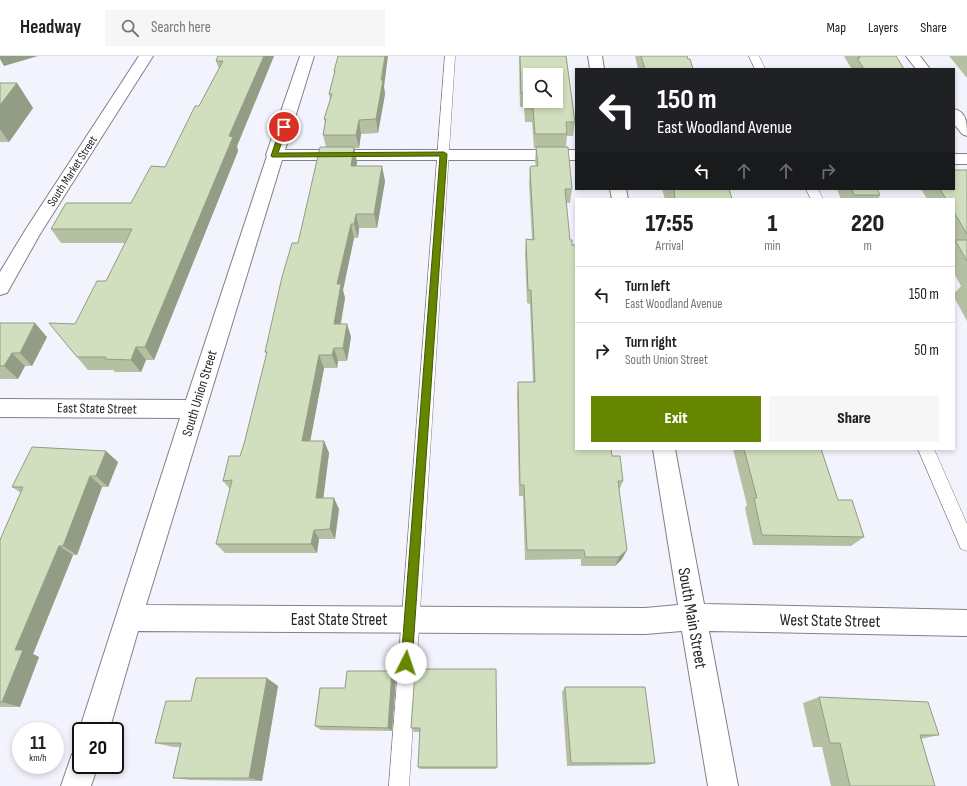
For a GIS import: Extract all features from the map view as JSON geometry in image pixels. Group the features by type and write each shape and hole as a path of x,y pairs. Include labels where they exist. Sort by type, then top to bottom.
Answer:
{"street":[{"name":"South Market Street","path":"0,288 32,233 146,56"},
{"name":"South Union Street","path":"97,722 306,56"},
{"path":"594,56 597,68"},
{"path":"914,56 922,68"},
{"path":"955,114 967,131"},
{"path":"274,156 444,154 575,155"},
{"path":"955,159 967,159"},
{"name":"East State Street","path":"0,408 194,409"},
{"name":"South Main Street","path":"664,450 723,786"},
{"name":"East State Street","path":"130,618 645,621 693,617"},
{"name":"West State Street","path":"693,617 967,622"},
{"path":"76,786 80,774"}],"lane":[{"path":"398,786 450,56"},
{"path":"754,56 760,68"},
{"path":"926,450 967,543"}],"building":[{"path":"218,56 264,56 229,136 233,137 145,347 136,347 131,360 105,359 106,357 77,357 49,323 75,324 97,281 106,281 132,229 51,229 66,203 131,203 151,166 165,167 195,106 199,106 223,61 216,61"},
{"path":"338,56 385,56 381,80 383,80 376,119 359,120 356,135 323,135 326,119 324,119 332,94 329,94"},
{"path":"520,56 566,56 575,122 566,122 567,134 535,134 533,108 563,108 563,68 523,68 523,93 521,93"},
{"path":"641,56 687,56 688,59 690,59 693,68 645,68"},
{"path":"859,56 896,56 903,68 863,68 857,58 860,58"},
{"path":"0,83 17,83 0,105"},
{"path":"320,147 354,147 351,166 382,166 374,214 356,214 354,224 351,224 337,284 341,284 334,324 347,324 343,348 334,348 332,355 319,355 302,441 324,441 316,498 334,498 330,529 314,530 311,544 216,544 232,480 223,481 229,456 240,456 244,444 267,352 265,352 282,277 292,243 298,243"},
{"path":"536,147 568,147 572,189 565,189 570,240 572,240 572,245 575,245 575,450 611,450 612,456 620,456 623,481 618,481 627,550 619,557 585,557 584,550 527,550 524,485 520,485 518,382 535,382 531,290 528,290 526,239 534,240 530,168 531,166 538,166"},
{"path":"955,170 967,170 967,234 955,214 955,198 945,198 941,190 955,190"},
{"path":"674,190 729,190 732,198 675,198"},
{"path":"852,190 878,190 880,195 854,195"},
{"path":"955,240 967,240 967,261"},
{"path":"0,323 35,323 20,353 12,353 4,366 0,366"},
{"path":"32,447 106,451 96,476 90,476 63,546 59,546 15,650 23,650 2,702 0,702 0,540 23,487 12,487"},
{"path":"744,450 821,450 838,500 852,500 864,537 762,535 754,498 757,498"},
{"path":"423,669 496,669 497,767 418,767 420,728 411,728 415,672 423,672"},
{"path":"347,671 392,671 388,728 315,726 320,688 345,688"},
{"path":"196,678 267,678 249,778 173,778 181,743 155,743 166,701 191,701"},
{"path":"565,687 645,687 655,763 571,763"},
{"path":"819,697 928,702 939,735 920,735 935,786 850,786 840,743 830,743"}],"route":[{"path":"284,127 274,156 444,154 406,663"}]}
